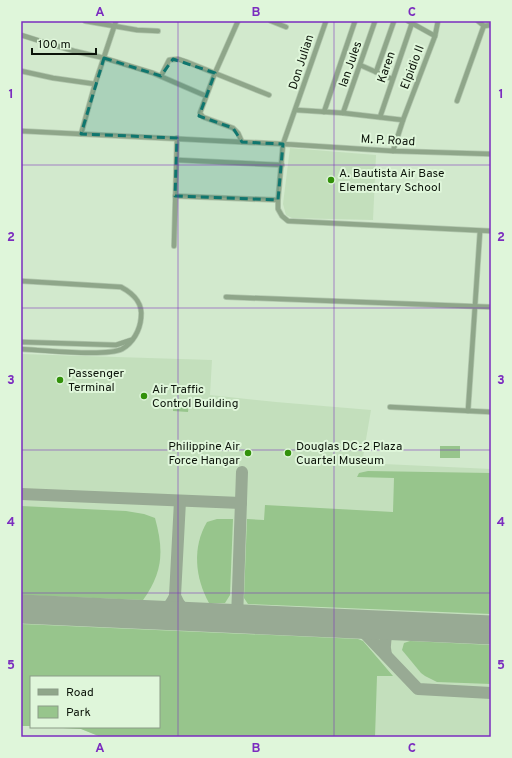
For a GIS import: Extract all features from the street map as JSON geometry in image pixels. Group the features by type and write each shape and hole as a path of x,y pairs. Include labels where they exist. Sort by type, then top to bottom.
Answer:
{"street":[{"path":"85,21 114,27 158,31"},
{"path":"81,134 95,84 116,21"},
{"path":"238,21 206,96 201,111 201,116 236,130 242,142"},
{"path":"271,21 286,27"},
{"name":"Don Julian","path":"278,200 283,144 326,21"},
{"path":"324,112 355,21"},
{"name":"Ian Jules","path":"343,113 375,21"},
{"path":"376,72 394,21"},
{"name":"Elpidio II","path":"393,151 403,120 435,36 438,21"},
{"path":"478,21 484,26 491,25"},
{"path":"410,22 435,36"},
{"name":"Karen","path":"380,117 410,22"},
{"path":"457,101 484,26"},
{"path":"21,35 74,51 104,58 161,76 206,96"},
{"path":"161,76 169,60 173,59 187,62 269,95"},
{"path":"360,65 392,79"},
{"path":"21,71 53,78 95,84"},
{"path":"296,110 343,113 403,120"},
{"name":"M. P. Road","path":"21,131 177,138 393,151 491,154"},
{"path":"174,246 174,196 177,138"},
{"path":"176,160 282,165"},
{"path":"174,196 278,200 278,209 282,216 288,221 491,231"},
{"path":"468,411 480,231"},
{"path":"21,281 121,287 133,294 142,310 140,326 136,334 128,345 121,349 104,352 21,350"},
{"path":"226,297 491,307"},
{"path":"21,342 116,345 133,339"},
{"path":"390,407 491,412"}],"highlighted area":[{"path":"104,58 161,76 173,59 215,73 199,116 233,128 242,142 283,144 278,200 175,196 177,138 81,134"}],"shaded area":[{"name":"A. Bautista Air Base Elementary School","path":"290,148 376,155 373,220 292,218 286,215 283,204"},
{"path":"21,354 212,360 210,395 371,410 362,463 491,469 491,737 101,737 81,729 63,728 160,728 160,676 30,676 30,726 21,726"}],"green space":[{"path":"173,402 189,403 188,412 173,411"},
{"path":"440,446 460,446 460,458 440,458"},
{"path":"368,471 491,473 491,614 248,604 244,598 247,519 264,520 265,505 393,512 394,478 357,477 359,473"},
{"path":"21,506 126,511 144,514 155,518 160,541 160,561 155,580 143,600 21,595"},
{"path":"217,519 233,519 230,595 225,603 209,603 204,593 198,573 197,552 202,532 207,522"},
{"path":"21,624 358,639 363,641 393,676 377,676 375,737 101,737 81,729 63,728 160,728 160,676 30,676 30,726 21,726"},
{"path":"410,641 491,645 491,684 437,682 425,676 402,650 404,643"}],"taxiway":[{"path":"237,619 242,472"},
{"path":"21,494 241,503"},
{"path":"150,615 165,610 175,596 180,501"},
{"path":"175,596 183,609 195,617"},
{"path":"356,624 418,689 491,693"},
{"path":"386,655 386,640 391,625"}],"runway":[{"path":"21,609 491,630"}],"place":[{"name":"A. Bautista Air Base Elementary School","path":"331,180"},
{"name":"Passenger Terminal","path":"60,380"},
{"name":"Air Traffic Control Building","path":"144,396"},
{"name":"Philippine Air Force Hangar","path":"248,453"},
{"name":"Douglas DC-2 Plaza Cuartel Museum","path":"288,453"}]}
